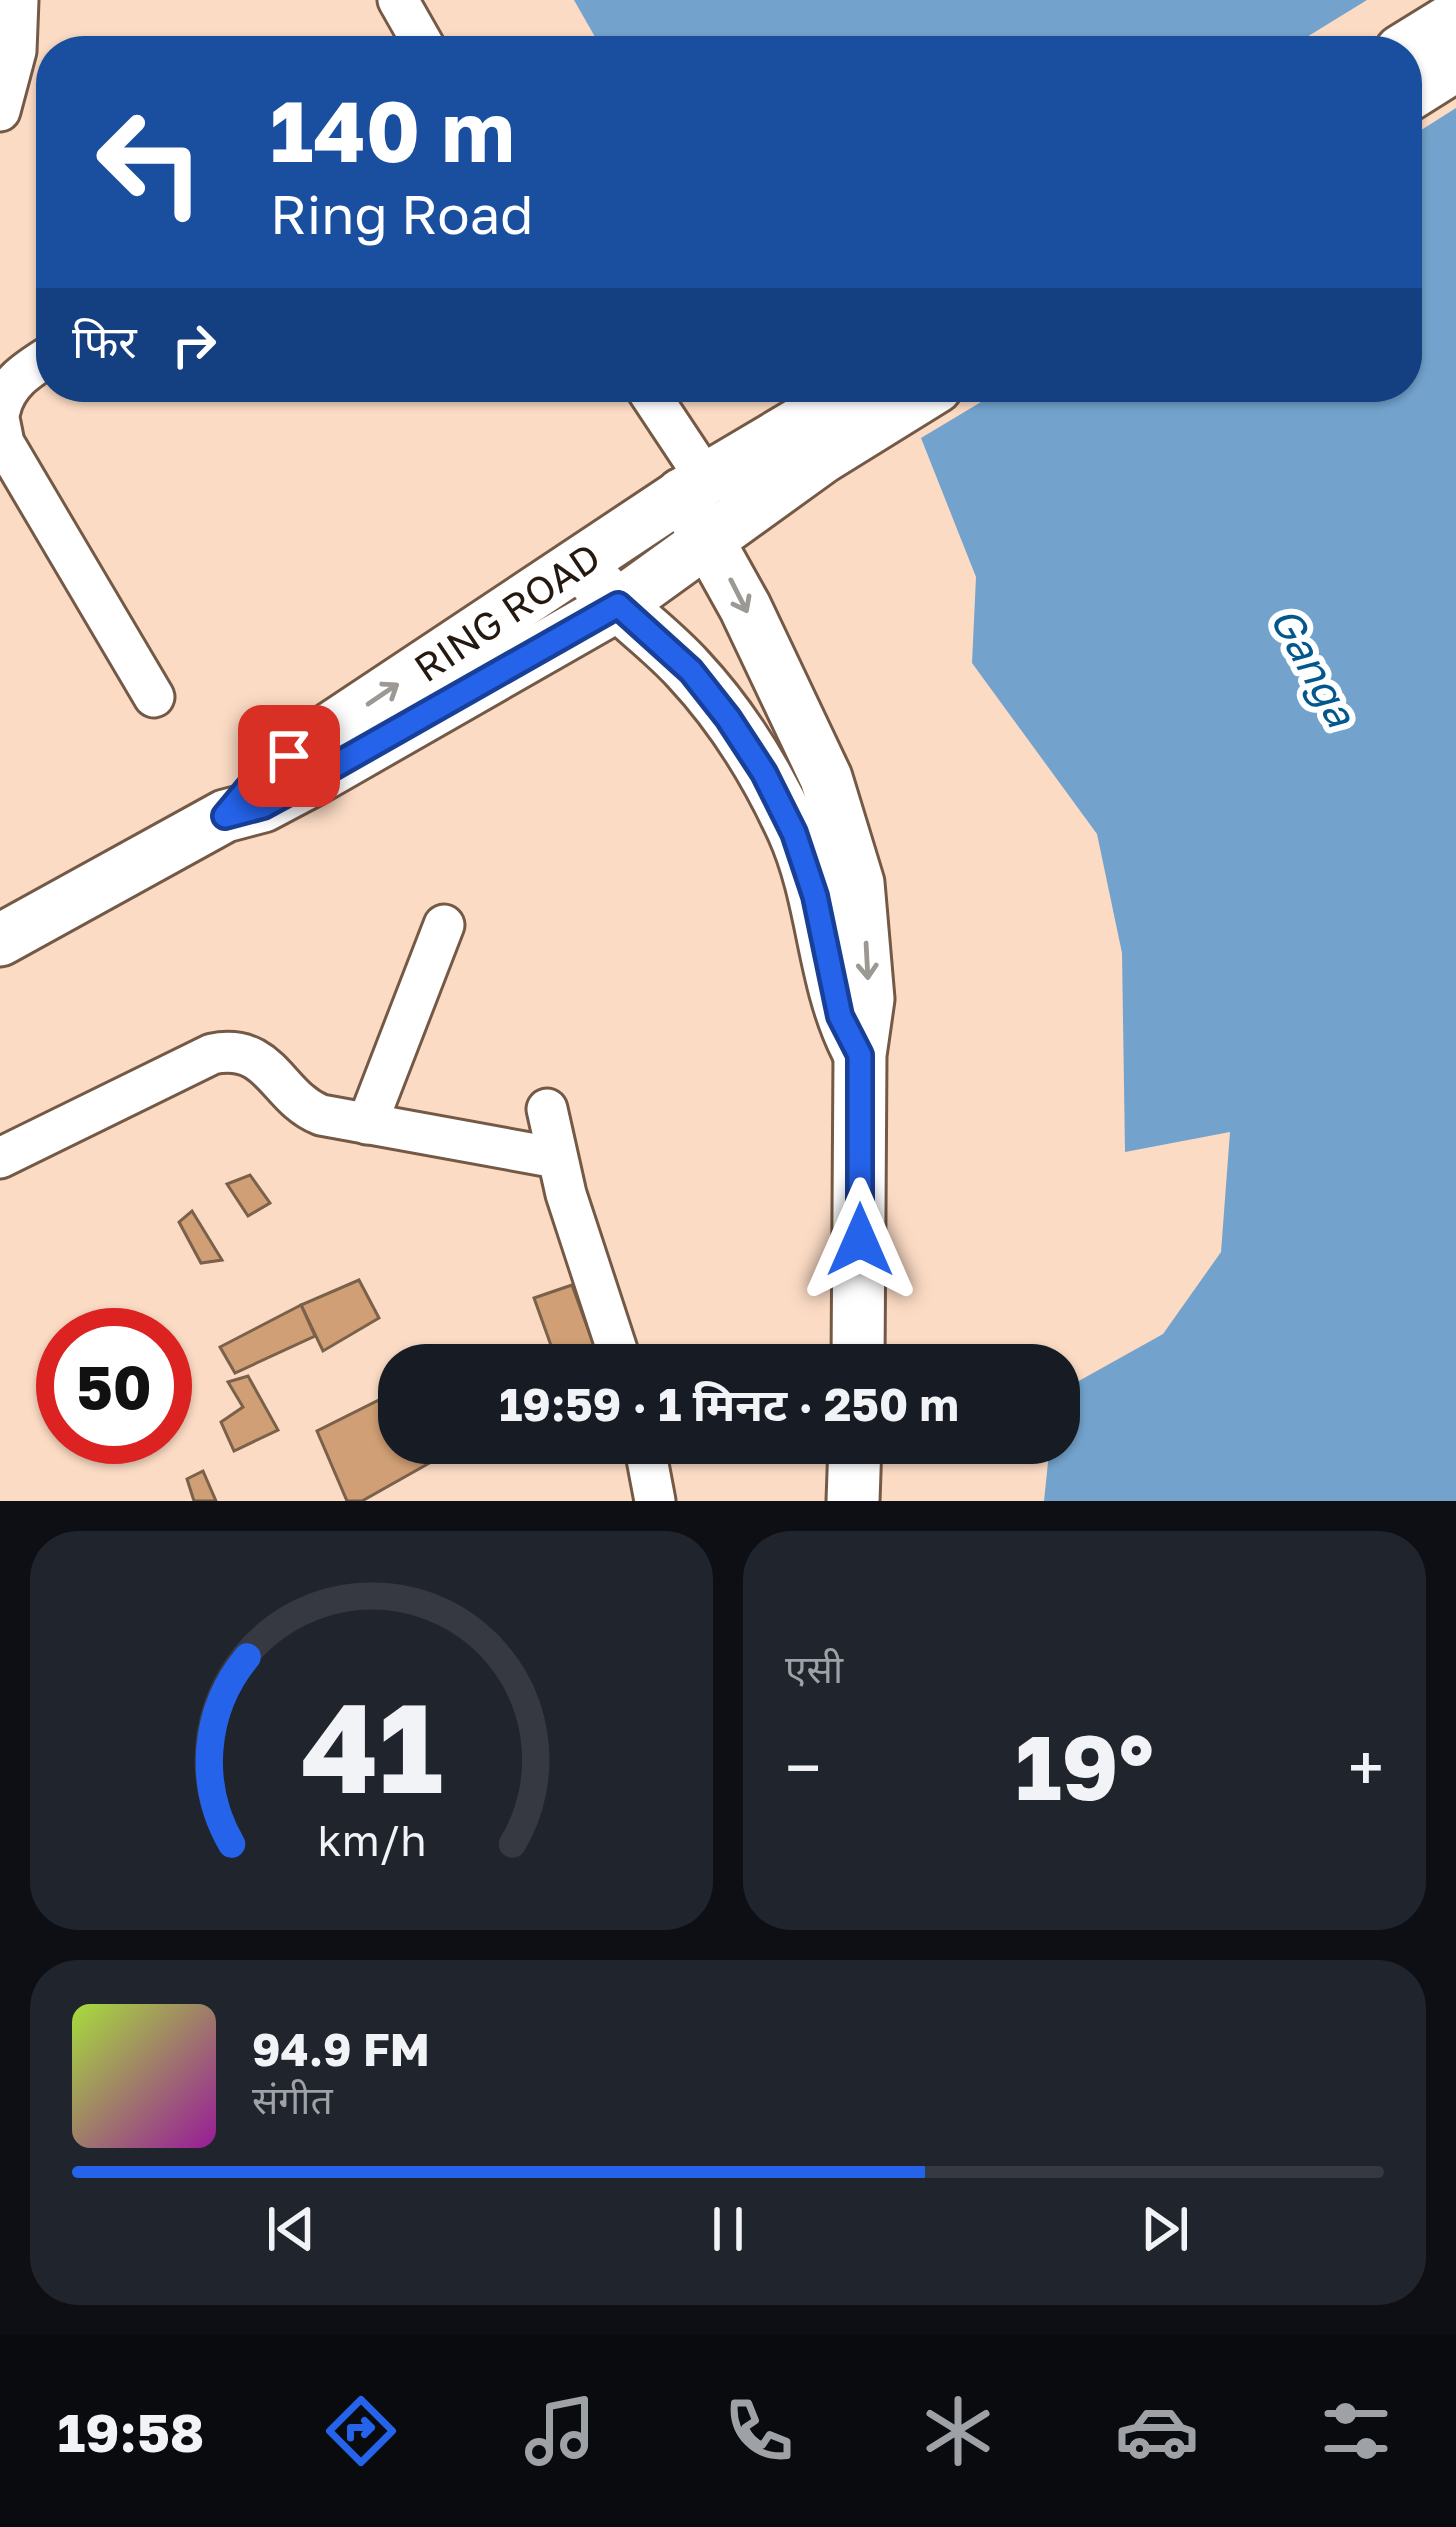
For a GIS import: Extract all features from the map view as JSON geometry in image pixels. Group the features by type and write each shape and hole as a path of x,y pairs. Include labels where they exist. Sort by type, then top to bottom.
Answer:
{"main road":[{"path":"1422,38 1456,17"},
{"path":"1422,87 1456,65"},
{"path":"812,441 847,402"},
{"path":"812,441 902,402"},
{"name":"RING ROAD","path":"225,816 266,772 694,486 812,441"},
{"name":"RING ROAD","path":"3,930 225,816 263,806 301,786 618,605 709,540 812,441"},
{"path":"694,486 709,540 826,778 858,883 868,999 860,1055 858,1344"},
{"path":"580,564 691,671 764,773 801,854 815,896 840,1016 860,1055"},
{"path":"853,1501 854,1464"}],"lane":[{"path":"0,111 16,51 18,0"},
{"path":"398,0 418,36"},
{"path":"0,411 4,394 36,364"},
{"path":"652,402 694,486"},
{"path":"0,423 4,443 154,697"},
{"path":"367,1124 443,925"},
{"path":"0,1158 212,1054 232,1050 257,1059 307,1109 557,1158"},
{"path":"547,1109 557,1158 615,1344"},
{"path":"648,1464 656,1501"}],"water":[{"path":"574,0 1367,0 1308,36 594,36"},
{"name":"Ganga","path":"1456,108 1456,1501 1044,1501 1048,1464 1080,1464 1080,1380 1163,1334 1221,1252 1230,1132 1125,1152 1122,953 1097,834 972,663 976,577 921,438 981,402 1422,402 1422,130"}],"building":[{"path":"250,1175 270,1203 248,1216 227,1184"},
{"path":"192,1211 222,1260 201,1263 179,1222"},
{"path":"359,1280 379,1318 323,1351 301,1305"},
{"path":"572,1285 593,1344 550,1344 534,1298"},
{"path":"301,1305 315,1336 235,1373 220,1347"},
{"path":"248,1376 278,1430 234,1451 221,1422 243,1407 228,1382"},
{"path":"378,1400 378,1464 428,1464 362,1501 347,1501 317,1431"},
{"path":"203,1471 216,1501 194,1501 187,1479"}],"route":[{"path":"289,756 250,786 225,816 263,806 618,605 643,624 691,671 728,718 764,773 794,833 815,896 840,1016 860,1055 860,1240"}]}
